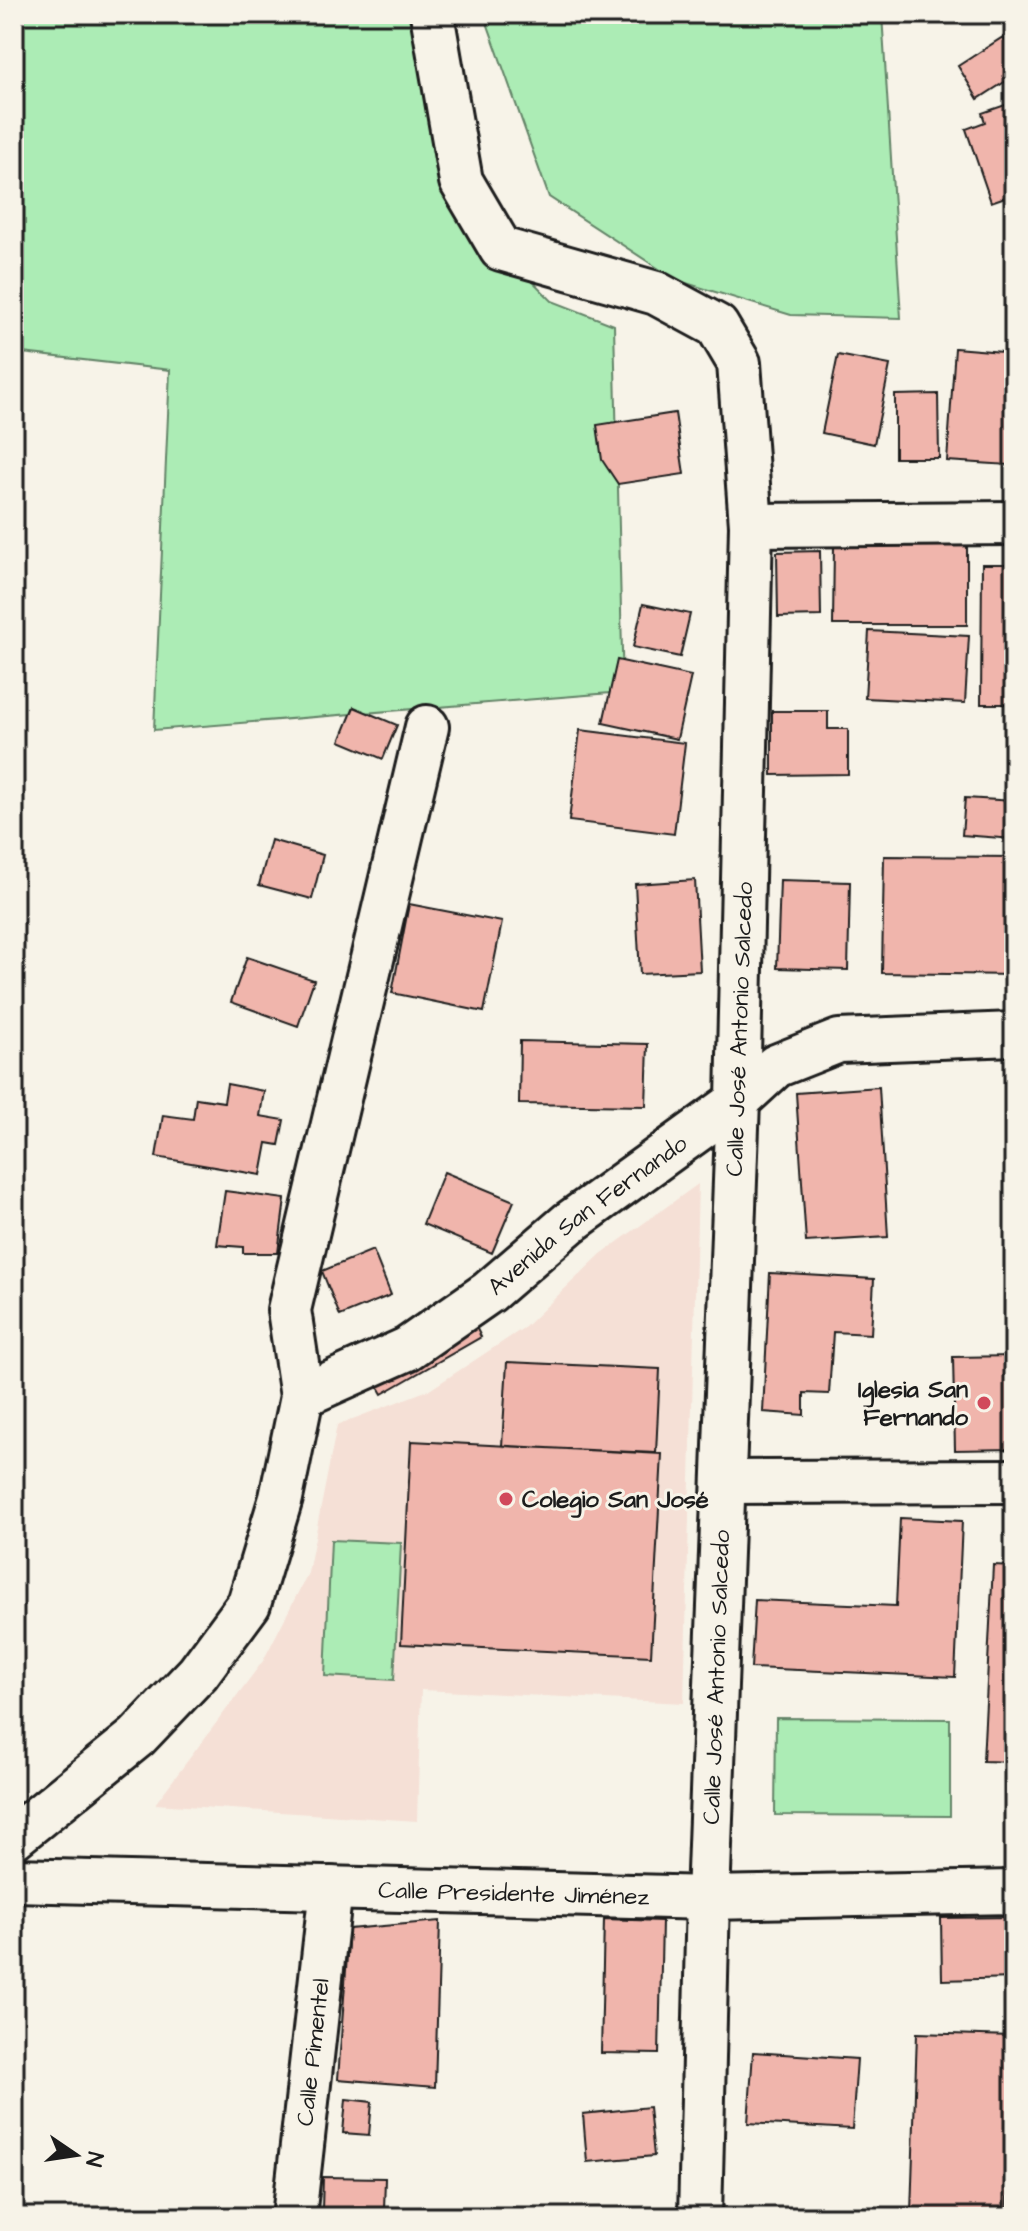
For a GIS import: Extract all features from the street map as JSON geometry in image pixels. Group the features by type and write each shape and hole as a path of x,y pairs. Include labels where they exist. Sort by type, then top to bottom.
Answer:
{"street":[{"name":"Calle José Antonio Salcedo","path":"432,14 461,181 501,249 656,293 717,326 739,363 751,525 738,1101 708,1898 700,2217"},
{"path":"751,525 1014,523"},
{"path":"14,1837 137,1737 198,1673 249,1604 281,1498 302,1396 289,1310 427,727"},
{"name":"Avenida San Fernando","path":"302,1396 407,1349 489,1292 569,1223 738,1101 776,1066 839,1041 1014,1034"},
{"path":"724,1482 1014,1481"},
{"name":"Calle Presidente Jiménez","path":"14,1880 708,1898 1014,1892"},
{"name":"Calle Pimentel","path":"294,2217 331,1888"}],"shaded area":[{"name":"Colegio San José","path":"698,1184 684,1703 421,1690 417,1821 155,1804 263,1661 308,1573 337,1425 431,1389 525,1327 601,1254"}],"green space":[{"path":"14,14 416,14 485,233 552,301 614,325 623,692 154,730 170,370 14,352"},
{"path":"484,14 882,14 901,318 791,315 676,280 549,197"},
{"path":"331,1540 401,1543 394,1680 325,1676"},
{"path":"776,1718 950,1719 950,1816 775,1815"}],"building":[{"path":"1003,37 1014,55 1014,76 978,99 958,66"},
{"path":"1011,103 1014,112 1014,194 991,202 966,129 985,122 982,113"},
{"path":"955,348 1014,353 1009,465 947,461"},
{"path":"838,355 890,365 874,444 822,433"},
{"path":"938,394 939,458 895,458 895,395"},
{"path":"675,413 684,474 618,484 602,460 597,425"},
{"path":"834,545 967,545 967,625 833,625"},
{"path":"820,551 821,616 778,617 777,552"},
{"path":"982,564 1014,564 1014,704 981,704"},
{"path":"643,604 690,614 680,657 633,647"},
{"path":"869,631 969,636 965,703 865,698"},
{"path":"617,660 691,676 677,739 603,723"},
{"path":"354,707 397,725 383,759 340,741"},
{"path":"772,711 828,711 828,729 848,729 848,774 772,775"},
{"path":"580,730 685,743 674,834 569,821"},
{"path":"965,798 1014,801 1014,839 962,835"},
{"path":"271,840 323,855 312,899 259,885"},
{"path":"884,856 1014,857 1014,975 882,973"},
{"path":"695,880 700,971 640,974 635,884"},
{"path":"780,880 850,882 848,970 777,968"},
{"path":"409,904 502,922 484,1012 392,993"},
{"path":"247,957 314,980 298,1026 231,1002"},
{"path":"520,1041 648,1044 646,1106 519,1104"},
{"path":"227,1084 264,1091 260,1116 284,1120 279,1145 267,1143 261,1175 156,1157 163,1115 193,1119 196,1098 224,1102"},
{"path":"879,1087 888,1237 806,1242 796,1093"},
{"path":"444,1172 514,1201 492,1253 423,1224"},
{"path":"225,1191 285,1199 278,1253 243,1253 243,1247 217,1245"},
{"path":"373,1250 391,1295 340,1316 322,1271"},
{"path":"770,1273 874,1279 871,1334 833,1332 829,1394 804,1393 804,1415 763,1412"},
{"path":"474,1323 481,1337 382,1394 374,1380"},
{"name":"Iglesia San Fernando","path":"1014,1356 1014,1449 955,1450 953,1357"},
{"path":"507,1362 660,1369 656,1453 502,1446"},
{"path":"411,1441 662,1454 651,1656 401,1644"},
{"path":"900,1518 962,1521 955,1677 751,1668 755,1600 896,1606"},
{"path":"993,1565 1014,1566 1014,1762 983,1761"},
{"path":"1014,1917 1014,1978 942,1980 941,1918"},
{"path":"604,1919 662,1921 659,2054 601,2053"},
{"path":"440,1921 435,2087 338,2079 349,1929"},
{"path":"917,2033 1012,2036 1006,2217 911,2213"},
{"path":"753,2052 857,2059 852,2129 748,2123"},
{"path":"346,2099 372,2102 369,2135 343,2133"},
{"path":"649,2107 654,2156 587,2162 583,2114"},
{"path":"323,2177 385,2178 384,2210 322,2209"}],"place":[{"name":"Iglesia San Fernando","path":"984,1403"},
{"name":"Colegio San José","path":"506,1499"}]}
